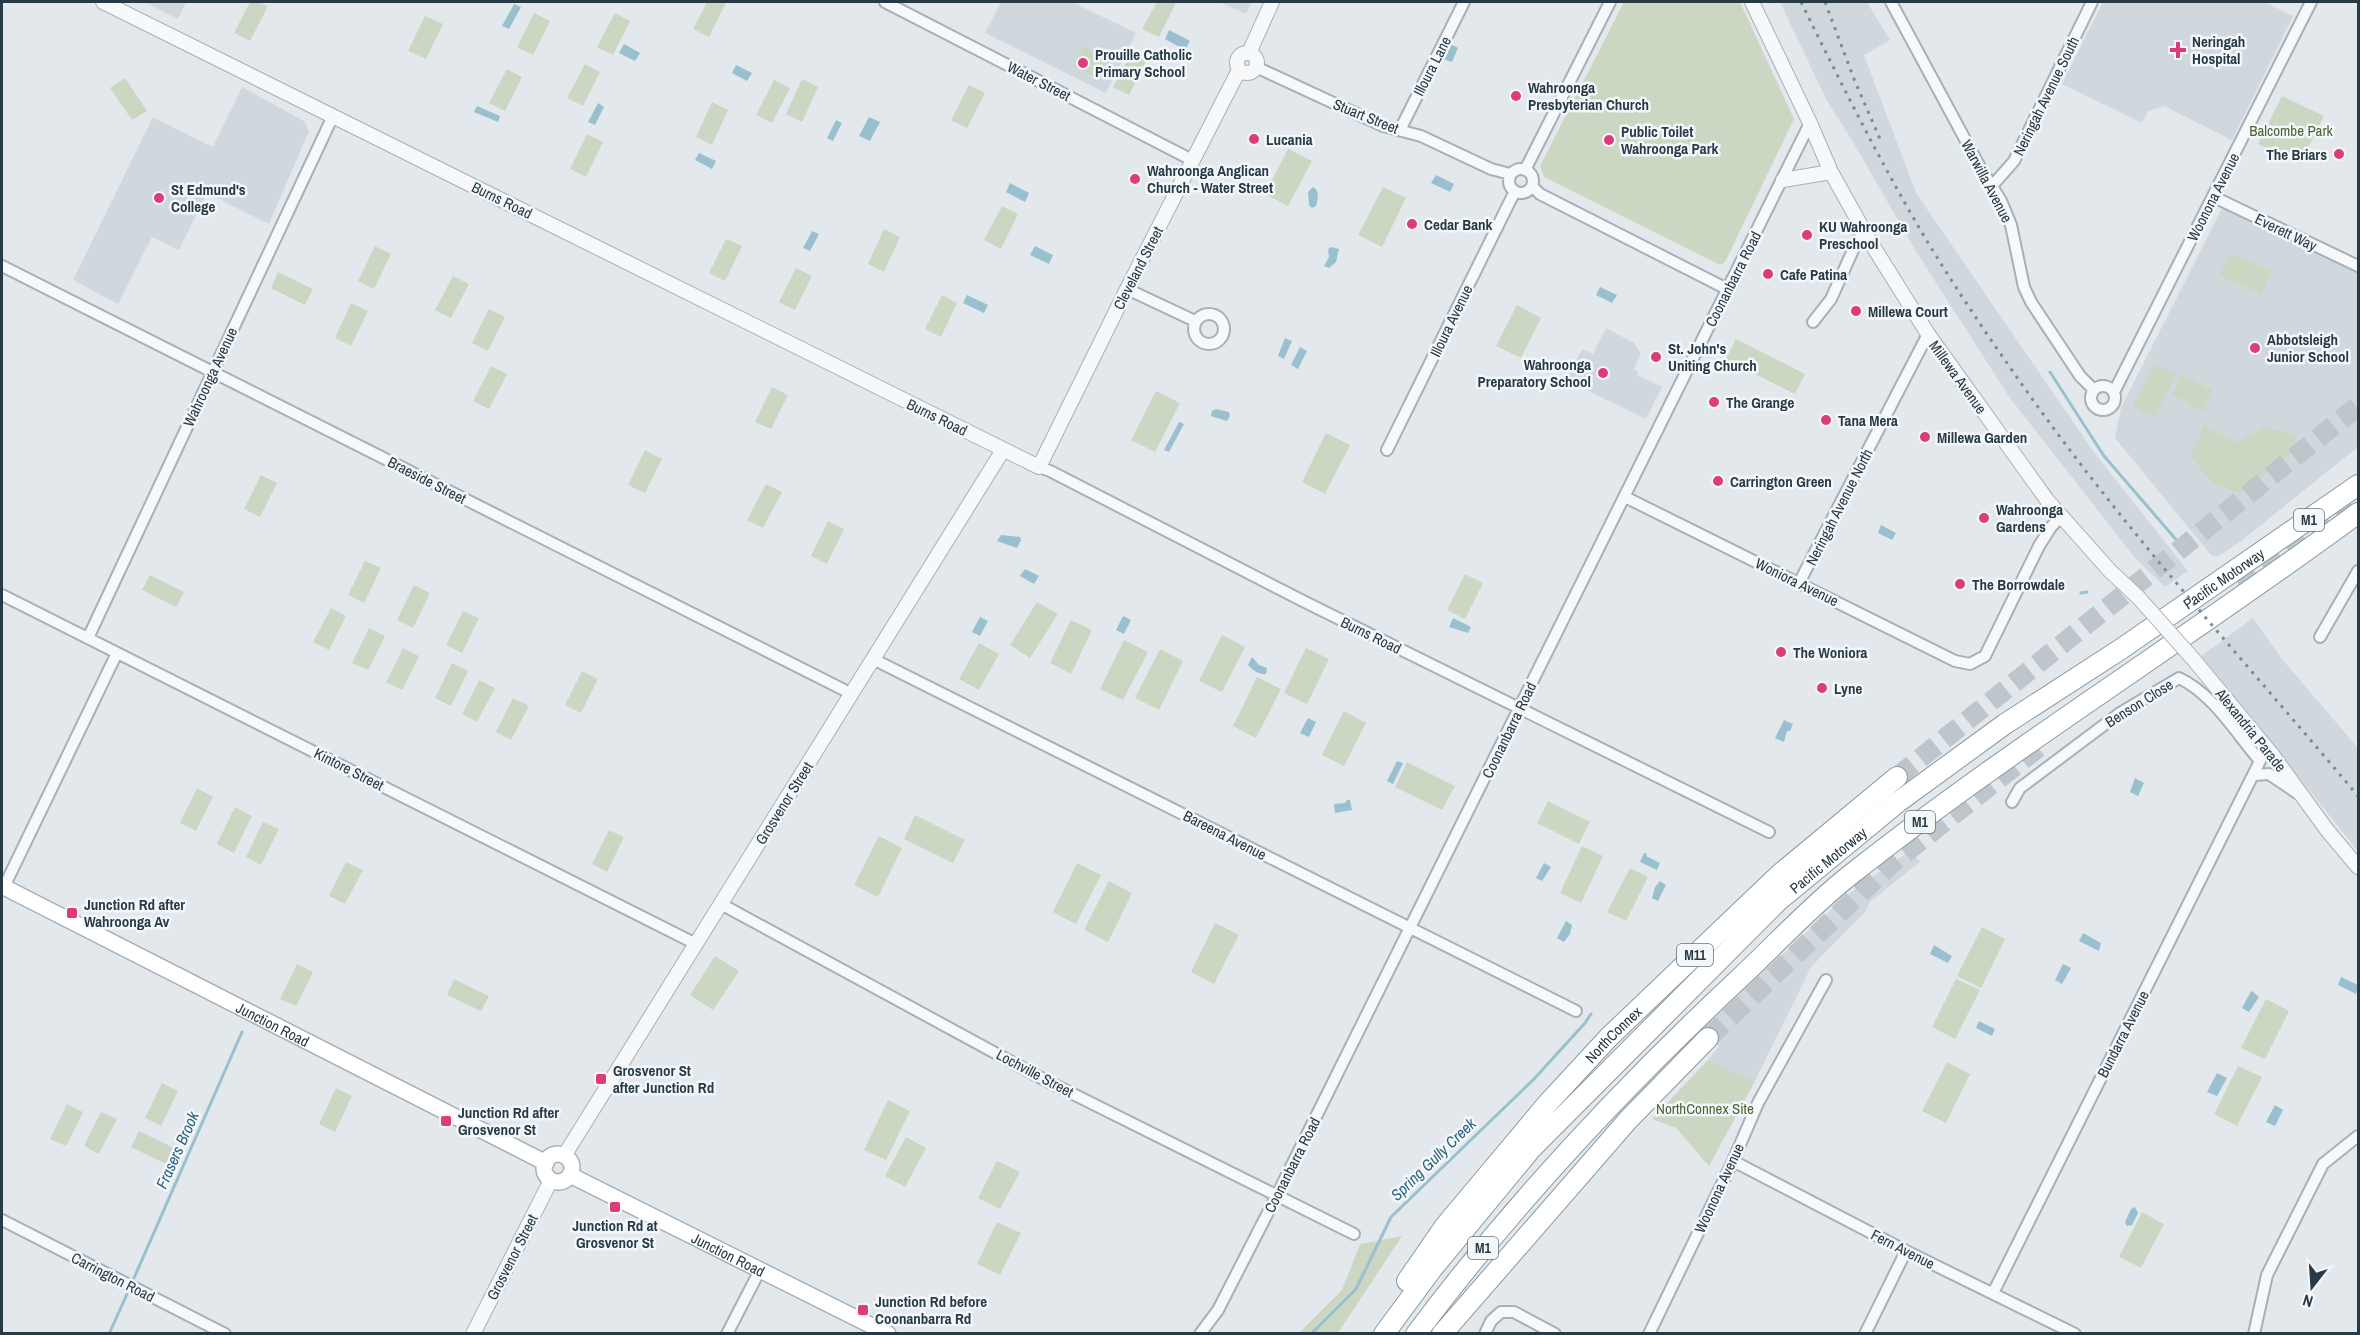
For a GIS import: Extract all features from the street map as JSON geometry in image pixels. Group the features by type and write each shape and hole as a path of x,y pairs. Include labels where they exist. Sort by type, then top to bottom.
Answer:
{"highway":[{"name":"Pacific Motorway","path":"1384,1334 1432,1269 1532,1149 1778,901 1898,802 2005,724 2121,649 2358,485"},
{"name":"Pacific Motorway","path":"1416,1334 1506,1220 1633,1080 1846,878 2019,748 2358,514"},
{"name":"NorthConnex","path":"1377,1334 1408,1279 1445,1226 1548,1103 1609,1037 1780,874 1897,777"},
{"path":"1443,1333 1628,1120 1708,1038"}],"main road":[{"name":"Junction Road","path":"3,887 546,1163"},
{"path":"554,1155 564,1156 572,1164 570,1175 562,1181 551,1180 546,1174 546,1163 554,1155"},
{"name":"Junction Road","path":"570,1175 888,1334"}],"street":[{"name":"Burns Road","path":"103,2 1770,832"},
{"name":"Water Street","path":"885,2 1192,160"},
{"path":"1249,53 1272,2"},
{"name":"Illoura Lane","path":"1400,130 1464,2"},
{"path":"1525,170 1610,2"},
{"name":"Millewa Avenue","path":"1752,2 1831,172 1867,236 1928,334 2047,500 2110,570 2138,597"},
{"name":"Warwilla Avenue","path":"1891,2 2001,201 2011,225 2024,287 2031,302 2074,368 2094,390"},
{"name":"Neringah Avenue South","path":"1992,186 2014,162 2092,2"},
{"name":"Woonona Avenue","path":"2114,392 2311,2"},
{"path":"1245,52 1249,53 1255,57 1256,67 1246,73 1239,70 1236,62 1245,52"},
{"name":"Stuart Street","path":"1256,67 1383,126 1421,136 1491,169 1510,174"},
{"name":"Cleveland Street","path":"1039,467 1239,70"},
{"name":"Wahroonga Avenue","path":"88,638 333,116"},
{"name":"Coonanbarra Road","path":"1200,1334 1218,1310 1411,928 1810,123"},
{"path":"1532,186 1524,193 1515,191 1509,186 1510,174 1518,169 1525,170 1532,177 1532,186 1540,194 1727,289"},
{"path":"1783,180 1831,172"},
{"name":"Illoura Avenue","path":"1387,450 1515,191"},
{"name":"Everett Way","path":"2214,196 2358,266"},
{"path":"1813,322 1831,299 1858,239 1867,236"},
{"name":"Braeside Street","path":"2,266 852,694"},
{"path":"1127,289 1195,321"},
{"name":"Neringah Avenue North","path":"1799,583 1928,334"},
{"path":"2103,386 2109,387 2114,392 2116,400 2112,407 2100,410 2094,407 2091,400 2094,390 2103,386"},
{"name":"Grosvenor Street","path":"564,1156 1003,450"},
{"name":"Woniora Avenue","path":"1625,497 1955,661 1970,664 1984,656 2039,546 2051,527 2062,516"},
{"path":"2320,637 2357,577"},
{"name":"Kintore Street","path":"2,595 696,944"},
{"name":"Alexandria Parade","path":"2138,597 2194,660 2274,757 2358,867"},
{"path":"3,887 117,653"},
{"name":"Bareena Avenue","path":"873,659 1576,1011"},
{"name":"Benson Close","path":"2012,802 2020,788 2110,720 2180,678 2207,697 2260,761"},
{"name":"Bundarra Avenue","path":"1993,1293 2260,761"},
{"path":"2254,775 2269,774 2302,796"},
{"name":"Lochville Street","path":"721,904 1043,1079 1354,1234"},
{"name":"Woonona Avenue","path":"1649,1334 1733,1161 1758,1103 1826,980"},
{"path":"2254,1334 2267,1275 2323,1164 2358,1136"},
{"name":"Fern Avenue","path":"1733,1161 1906,1251 1993,1293 2060,1330 2075,1334"},
{"name":"Grosvenor Street","path":"473,1334 551,1180"},
{"name":"Carrington Road","path":"2,1220 225,1334"},
{"path":"1865,1334 1906,1251"},
{"path":"727,1334 760,1270"},
{"path":"1485,1334 1491,1321 1500,1312 1514,1312 1555,1334"}],"shaded area":[{"path":"144,2 186,2 178,19"},
{"name":"Prouille Catholic Primary School","path":"1001,2 1072,2 1136,33 1106,93 985,33"},
{"path":"1219,2 1252,2 1246,14"},
{"path":"1780,2 1866,2 1868,4 1890,40 1864,55 1916,193 2093,451 2188,571 2165,587 2135,558 2010,398 1917,253 1827,101"},
{"name":"Neringah Hospital","path":"2103,2 2264,2 2293,16 2232,140 2164,106 2148,111 2142,123 2062,84"},
{"name":"St Edmund's College","path":"242,87 304,121 309,131 269,224 207,193 179,250 152,237 118,304 73,280 153,117 213,147"},
{"name":"Abbotsleigh Junior School","path":"2224,208 2358,270 2358,447 2241,541 2217,557 2211,555 2115,438 2121,408"},
{"name":"Wahroonga Preparatory School","path":"1606,328 1634,343 1641,354 1634,369 1638,372 1637,375 1662,387 1646,419 1566,380 1582,349 1593,354"},
{"path":"2253,618 2282,659 2358,748 2358,851 2201,656"},
{"path":"1911,850 1920,862 1870,902 1866,911 1811,967 1755,1081 1708,1060 1719,1046 1701,1028 1851,892"}],"green space":[{"path":"250,2 268,6 250,41 234,33"},
{"path":"707,2 726,3 709,37 693,29"},
{"path":"1157,2 1176,3 1159,37 1142,29"},
{"path":"1624,2 1740,2 1794,119 1725,262 1720,265 1544,177 1540,166"},
{"path":"534,13 550,21 533,55 517,47"},
{"path":"615,13 630,21 613,55 597,47"},
{"path":"425,16 443,24 426,59 408,51"},
{"path":"1084,46 1112,60 1102,81 1074,67"},
{"path":"1131,53 1146,61 1129,95 1113,87"},
{"path":"585,64 600,72 583,106 567,98"},
{"path":"507,69 522,77 505,111 489,103"},
{"path":"125,78 147,111 132,120 110,88"},
{"path":"802,79 818,87 802,122 786,114"},
{"path":"774,80 790,88 772,123 756,115"},
{"path":"969,85 985,93 967,128 951,120"},
{"name":"Balcombe Park","path":"2282,96 2324,116 2300,164 2258,144"},
{"path":"712,102 728,110 712,145 696,137"},
{"path":"587,134 603,142 586,177 570,169"},
{"path":"1288,149 1312,161 1288,206 1265,194"},
{"path":"1383,187 1406,198 1382,247 1358,235"},
{"path":"1002,206 1018,214 1001,249 984,240"},
{"path":"884,229 900,237 884,272 868,264"},
{"path":"726,239 742,246 725,281 709,273"},
{"path":"375,246 391,254 374,289 358,281"},
{"path":"2230,253 2272,271 2261,294 2219,276"},
{"path":"796,268 812,276 795,310 779,302"},
{"path":"278,272 313,289 305,305 271,288"},
{"path":"453,276 469,284 451,318 435,310"},
{"path":"942,295 957,303 941,337 925,329"},
{"path":"351,303 368,311 351,346 335,338"},
{"path":"1517,305 1541,318 1521,358 1496,346"},
{"path":"489,309 505,317 488,351 472,343"},
{"path":"1736,339 1805,374 1795,394 1726,359"},
{"path":"2155,364 2177,375 2154,418 2133,406"},
{"path":"491,366 507,374 489,409 473,401"},
{"path":"2182,374 2214,391 2203,411 2172,395"},
{"path":"772,387 788,395 771,429 755,422"},
{"path":"1156,391 1180,403 1155,452 1131,440"},
{"path":"2204,426 2236,442 2264,427 2296,434 2295,450 2239,494 2212,483 2190,456"},
{"path":"1326,433 1350,445 1325,494 1302,482"},
{"path":"645,450 662,459 645,493 628,485"},
{"path":"261,475 277,483 260,517 244,509"},
{"path":"766,484 782,492 763,528 747,520"},
{"path":"828,521 844,529 827,564 811,556"},
{"path":"365,561 381,568 364,603 348,595"},
{"path":"1465,574 1483,583 1465,619 1447,610"},
{"path":"150,575 184,592 176,607 142,590"},
{"path":"414,585 430,593 413,628 397,620"},
{"path":"1037,602 1058,614 1030,658 1010,645"},
{"path":"331,608 346,616 329,650 313,642"},
{"path":"463,611 479,618 462,653 446,645"},
{"path":"1071,620 1092,630 1071,674 1050,663"},
{"path":"369,628 385,636 368,670 352,663"},
{"path":"1222,635 1245,647 1222,692 1199,681"},
{"path":"1124,640 1148,652 1123,700 1100,689"},
{"path":"979,643 999,654 979,690 959,679"},
{"path":"403,648 419,656 402,690 386,682"},
{"path":"1306,648 1329,659 1307,704 1284,693"},
{"path":"1160,649 1183,661 1159,710 1135,698"},
{"path":"452,663 468,671 451,706 435,698"},
{"path":"582,671 598,679 581,713 565,705"},
{"path":"1257,677 1281,689 1256,738 1233,726"},
{"path":"479,680 495,688 477,722 462,714"},
{"path":"513,698 529,706 511,740 496,732"},
{"path":"1344,711 1366,723 1344,766 1322,755"},
{"path":"1407,762 1455,786 1442,810 1395,787"},
{"path":"197,788 213,797 196,831 180,823"},
{"path":"1548,801 1590,822 1579,844 1537,823"},
{"path":"235,807 252,816 234,853 217,844"},
{"path":"915,815 965,840 953,863 904,839"},
{"path":"263,822 279,829 261,865 246,857"},
{"path":"609,830 624,837 607,872 592,864"},
{"path":"879,836 902,848 878,897 854,885"},
{"path":"1582,846 1603,856 1581,903 1560,893"},
{"path":"346,862 363,870 345,904 329,896"},
{"path":"1077,863 1101,875 1076,924 1053,912"},
{"path":"1630,868 1648,877 1626,921 1607,912"},
{"path":"1109,881 1132,893 1108,942 1084,930"},
{"path":"1215,923 1239,935 1214,984 1191,972"},
{"path":"1982,927 2005,939 1981,988 1957,976"},
{"path":"715,956 739,971 713,1010 690,995"},
{"path":"297,964 313,972 296,1006 280,999"},
{"path":"454,979 489,996 481,1011 447,995"},
{"path":"1956,979 1980,990 1955,1039 1932,1027"},
{"path":"2266,999 2289,1011 2265,1059 2241,1048"},
{"name":"NorthConnex Site","path":"1708,1060 1755,1081 1709,1166 1676,1128 1652,1119"},
{"path":"1947,1062 1970,1074 1946,1123 1922,1111"},
{"path":"2238,1066 2262,1077 2237,1126 2214,1114"},
{"path":"162,1083 178,1091 161,1126 145,1118"},
{"path":"336,1088 352,1096 335,1132 319,1124"},
{"path":"888,1100 910,1111 886,1160 864,1150"},
{"path":"67,1104 83,1112 66,1146 50,1139"},
{"path":"101,1112 117,1119 99,1154 84,1146"},
{"path":"139,1131 174,1148 166,1164 131,1147"},
{"path":"906,1137 926,1148 905,1187 885,1176"},
{"path":"997,1161 1020,1172 1000,1209 978,1198"},
{"path":"2142,1212 2164,1224 2141,1268 2119,1257"},
{"path":"997,1222 1021,1233 1000,1275 977,1264"},
{"path":"1402,1236 1338,1333 1299,1333 1342,1290 1360,1244"}],"water":[{"path":"514,4 521,7 509,29 502,26"},
{"path":"1169,30 1190,41 1185,50 1165,39"},
{"path":"624,44 640,53 635,61 619,53"},
{"path":"1450,44 1458,48 1452,62 1443,59"},
{"path":"736,65 752,73 747,81 732,73"},
{"path":"598,103 604,107 595,125 588,122"},
{"path":"477,106 500,116 498,122 474,112"},
{"path":"869,117 880,122 870,141 859,136"},
{"path":"836,120 842,123 833,141 827,138"},
{"path":"699,153 716,161 712,169 695,160"},
{"path":"1436,175 1454,184 1450,192 1431,183"},
{"path":"1010,183 1029,193 1025,202 1006,192"},
{"path":"1313,187 1318,193 1318,198 1316,206 1312,208 1309,205 1308,192"},
{"path":"812,231 819,234 810,251 803,248"},
{"path":"1035,246 1053,255 1049,264 1030,255"},
{"path":"1332,247 1339,249 1336,262 1329,268 1324,266 1329,257 1328,249"},
{"path":"1600,287 1617,295 1612,303 1596,295"},
{"path":"967,295 988,305 984,313 963,303"},
{"path":"1285,338 1292,341 1284,359 1278,356"},
{"path":"1300,347 1307,351 1298,369 1291,365"},
{"path":"1216,409 1229,412 1230,416 1227,421 1211,416 1212,411"},
{"path":"1179,422 1184,424 1169,452 1164,450"},
{"path":"1881,525 1896,533 1892,540 1878,533"},
{"path":"1001,535 1020,537 1017,548 997,541"},
{"path":"1025,569 1039,576 1034,584 1020,576"},
{"path":"1123,616 1131,620 1124,634 1116,630"},
{"path":"980,617 988,621 980,636 972,632"},
{"path":"1453,618 1471,627 1468,633 1449,627"},
{"path":"1252,657 1259,665 1267,668 1266,674 1256,672 1248,665"},
{"path":"1308,718 1316,722 1309,737 1300,733"},
{"path":"1784,720 1793,724 1790,731 1787,731 1784,742 1775,738"},
{"path":"1397,761 1403,763 1393,784 1387,781"},
{"path":"2135,778 2144,783 2138,796 2130,792"},
{"path":"1350,800 1352,810 1335,813 1334,804 1345,803"},
{"path":"1644,853 1660,863 1657,870 1640,862"},
{"path":"1544,863 1551,867 1542,881 1536,878"},
{"path":"1660,881 1666,885 1658,901 1652,898 1655,887"},
{"path":"1566,921 1572,925 1570,934 1564,942 1557,938"},
{"path":"2083,933 2101,943 2099,951 2079,941"},
{"path":"1934,945 1952,956 1948,963 1930,954"},
{"path":"2063,964 2071,968 2062,984 2055,980"},
{"path":"2341,977 2358,985 2356,994 2338,985"},
{"path":"2252,991 2259,997 2249,1012 2242,1008"},
{"path":"1979,1021 1995,1029 1992,1036 1976,1028"},
{"path":"2217,1073 2227,1078 2217,1096 2207,1092"},
{"path":"2275,1105 2283,1110 2275,1126 2266,1122"},
{"path":"2135,1207 2138,1213 2132,1225 2127,1226 2125,1222 2131,1209"}],"waterway":[{"path":"2050,372 2104,456 2179,543"},
{"path":"2081,593 2087,592"},
{"name":"Spring Gully Creek","path":"1311,1334 1356,1289 1391,1217 1534,1079 1591,1014"},
{"name":"Frasers Brook","path":"134,1278 242,1032"},
{"name":"Frasers Brook","path":"109,1334 127,1294"}],"tunnel":[{"path":"1897,777 2358,406"},
{"path":"2241,587 2349,501"},
{"path":"1708,1038 1890,865 2044,743"}],"railway":[{"path":"1801,2 1907,207 1947,273 2008,365 2060,437 2142,542 2358,796"},
{"path":"1825,2 1880,139"}],"place":[{"name":"Neringah Hospital","path":"2178,50"},
{"name":"Prouille Catholic Primary School","path":"1083,63"},
{"name":"Wahroonga Presbyterian Church","path":"1516,96"},
{"name":"Lucania","path":"1254,139"},
{"name":"Public Toilet Wahroonga Park","path":"1609,140"},
{"name":"The Briars","path":"2339,154"},
{"name":"Wahroonga Anglican Church - Water Street","path":"1135,179"},
{"name":"St Edmund's College","path":"159,198"},
{"name":"Cedar Bank","path":"1412,224"},
{"name":"KU Wahroonga Preschool","path":"1807,235"},
{"name":"Cafe Patina","path":"1768,274"},
{"name":"Millewa Court","path":"1856,311"},
{"name":"Abbotsleigh Junior School","path":"2255,348"},
{"name":"St. John's Uniting Church","path":"1656,357"},
{"name":"Wahroonga Preparatory School","path":"1603,373"},
{"name":"The Grange","path":"1714,402"},
{"name":"Tana Mera","path":"1826,420"},
{"name":"Millewa Garden","path":"1925,437"},
{"name":"Carrington Green","path":"1718,481"},
{"name":"Wahroonga Gardens","path":"1984,518"},
{"name":"The Borrowdale","path":"1960,584"},
{"name":"The Woniora","path":"1781,652"},
{"name":"Lyne","path":"1822,688"},
{"name":"Junction Rd after Wahroonga Av","path":"72,913"},
{"name":"Grosvenor St after Junction Rd","path":"601,1079"},
{"name":"Junction Rd after Grosvenor St","path":"446,1121"},
{"name":"Junction Rd at Grosvenor St","path":"615,1207"},
{"name":"Junction Rd before Coonanbarra Rd","path":"863,1310"}]}
